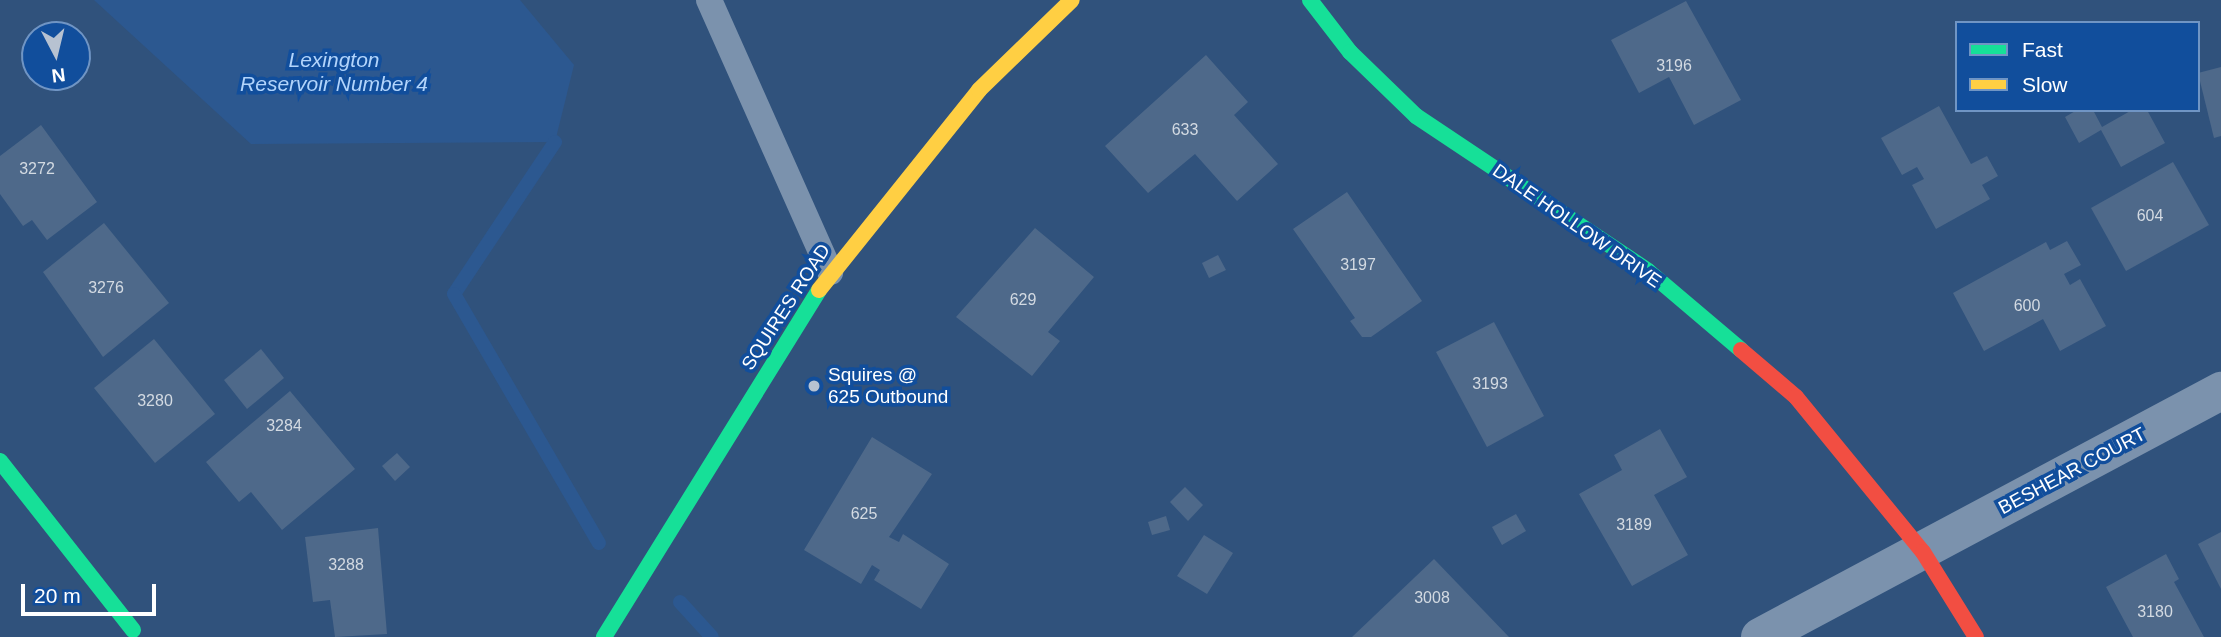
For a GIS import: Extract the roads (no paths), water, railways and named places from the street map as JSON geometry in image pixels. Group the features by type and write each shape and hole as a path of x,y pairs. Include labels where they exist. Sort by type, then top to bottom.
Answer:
{"street":[{"name":"SQUIRES ROAD","path":"604,637 830,272 979,90 1072,0"},
{"name":"DALE HOLLOW DRIVE","path":"1310,0 1357,60 1416,116 1648,271 1756,360 1842,449 1923,552 1976,637"},
{"name":"BESHEAR COURT","path":"1923,552 2221,391"},
{"path":"0,461 133,630"},
{"path":"1760,637 1923,552"}],"lane":[{"path":"709,0 830,272"}],"water":[{"name":"Lexington Reservoir Number 4","path":"94,0 520,0 574,65 555,142 251,144"}],"waterway":[{"path":"555,142 454,294 599,543"},
{"path":"680,602 712,637"}],"place":[{"name":"Squires @ 625 Outbound","path":"814,386"}]}
